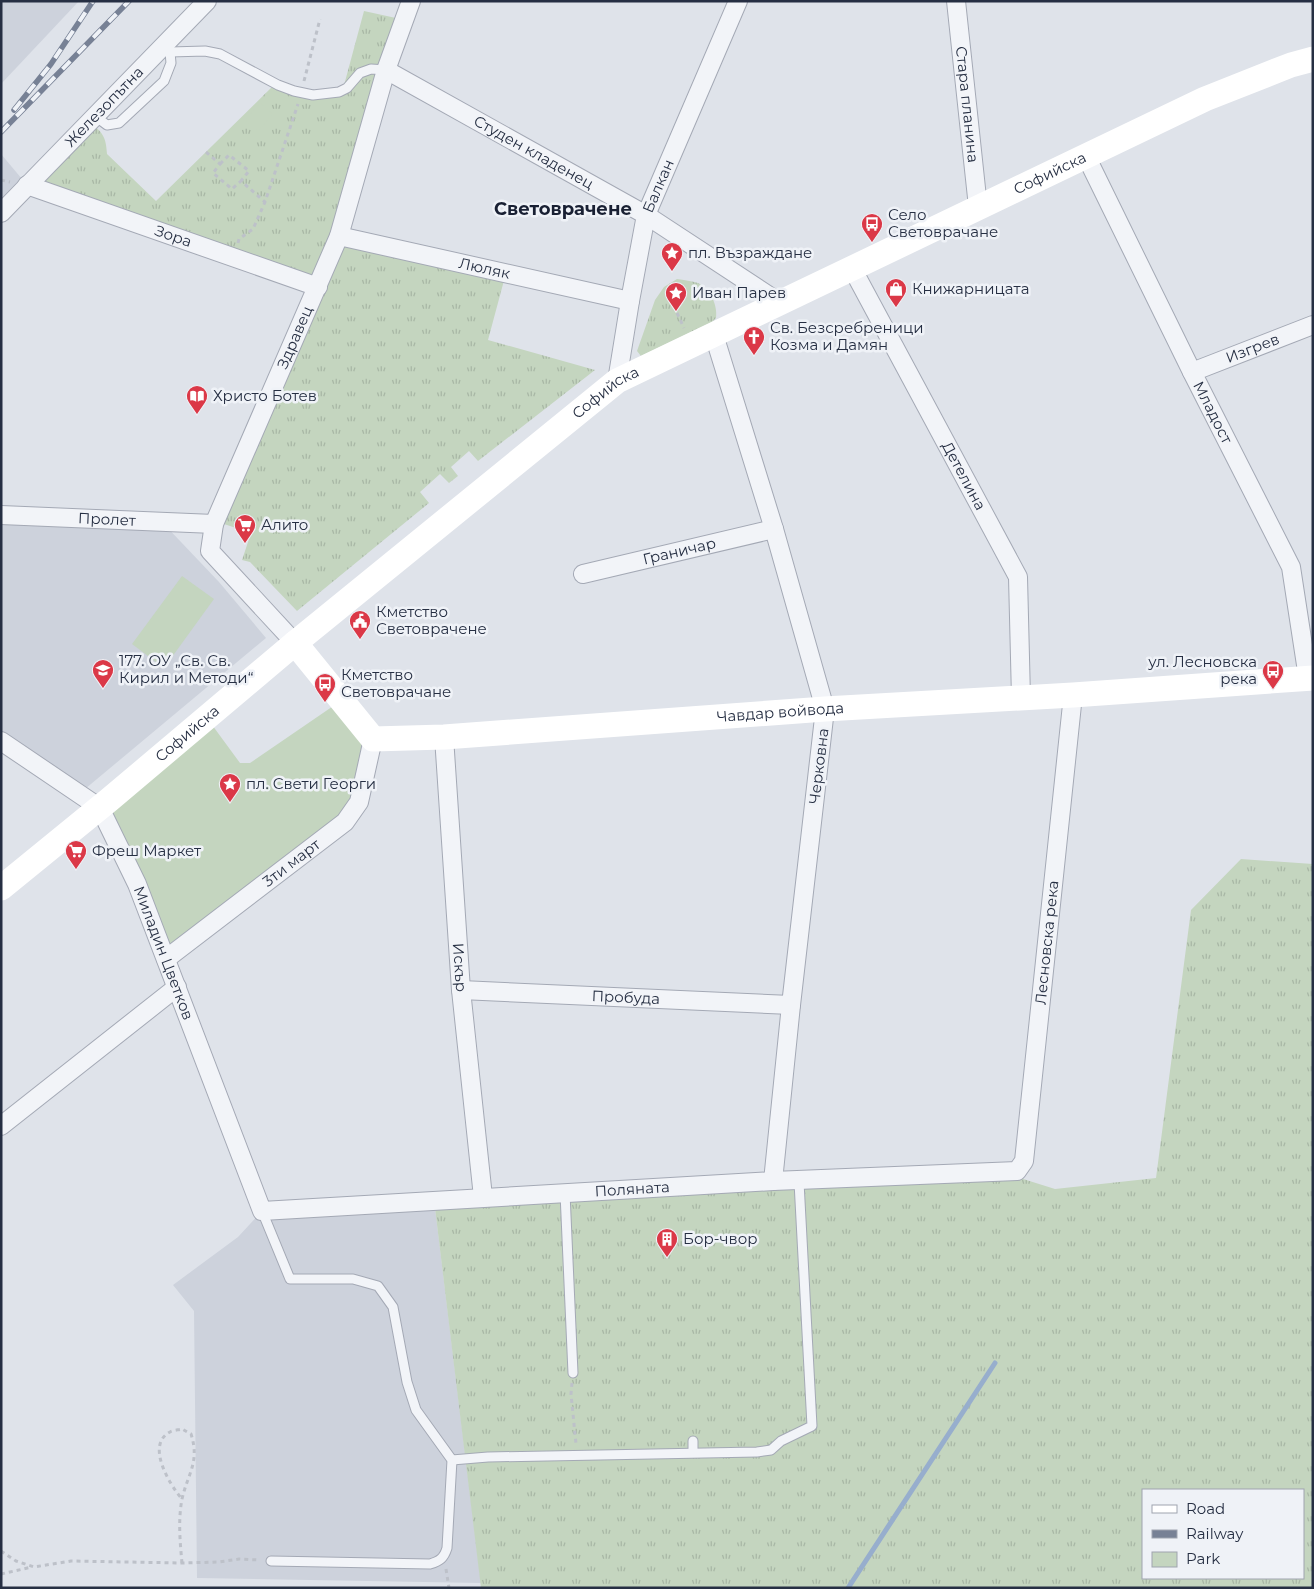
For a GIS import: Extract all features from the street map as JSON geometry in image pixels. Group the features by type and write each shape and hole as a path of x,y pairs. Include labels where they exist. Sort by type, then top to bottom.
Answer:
{"street":[{"name":"Железопътна","path":"1,213 96,116 167,49 207,1"},
{"name":"Здравец","path":"295,643 210,551 214,524 339,236 386,70 411,1"},
{"name":"Балкан","path":"617,381 646,215 738,1"},
{"name":"Стара планина","path":"956,1 978,207"},
{"name":"Софийска","path":"1,888 100,808 295,643 617,381 1205,98 1313,58"},
{"name":"Студен кладенец","path":"386,70 646,215 780,303"},
{"name":"Младост","path":"1086,156 1192,372 1291,567 1310,678"},
{"name":"Зора","path":"27,185 318,287"},
{"name":"Люляк","path":"339,236 630,301"},
{"name":"Детелина","path":"852,268 1018,577 1021,698"},
{"name":"Изгрев","path":"1192,372 1313,326"},
{"name":"Черковна","path":"714,335 774,529 825,708 773,1182"},
{"name":"Пролет","path":"1,515 214,524"},
{"name":"Граничар","path":"583,574 774,529"},
{"path":"295,643 373,739"},
{"name":"Чавдар войвода","path":"373,739 444,737 825,708 1073,696 1310,678"},
{"name":"Лесновска река","path":"1001,1172 1017,1171 1024,1161 1073,696"},
{"name":"Искър","path":"444,737 461,990 483,1197"},
{"name":"3ти март","path":"166,959 345,822 359,802 373,739"},
{"name":"Миладин Цветков","path":"1,741 100,808 137,884 262,1211"},
{"path":"1,1126 177,987"},
{"name":"Пробуда","path":"461,990 791,1005"},
{"name":"Поляната","path":"262,1211 483,1197 1001,1172"}],"lane":[{"path":"96,116 107,125 119,123 164,81 171,63 167,49 205,51 220,54 278,85 313,95 339,92 347,88 360,73 371,69 386,70"},
{"path":"452,1460 488,1457 757,1452 771,1450 782,1441 812,1426 799,1182"},
{"path":"565,1193 573,1373"},
{"path":"262,1211 290,1279 353,1279 378,1286 393,1307 407,1382 416,1410 452,1460 447,1548 444,1556 438,1562 430,1564 271,1560"},
{"path":"693,1441 693,1452"}],"path":[{"path":"233,257 240,239 253,229 265,202 301,92 320,19"},
{"path":"206,152 220,164"},
{"path":"229,155 248,171 241,181 232,190 213,173 229,155"},
{"path":"241,181 265,202"},
{"path":"677,313 688,336"},
{"path":"573,1373 571,1394 577,1456"},
{"path":"182,1499 168,1481 158,1450 163,1438 170,1432 182,1429 191,1434 196,1448 191,1472 182,1499 179,1528 182,1563"},
{"path":"1,1551 16,1561 34,1567"},
{"path":"1,1574 71,1561 182,1563 219,1562 239,1559 271,1560"}],"shaded area":[{"path":"1,1 79,1 1,84"},
{"path":"1,154 27,185 1,212"},
{"name":"177. ОУ „Св. Св. Кирил и Методи“","path":"1,515 162,522 219,582 266,638 79,794 1,741"},
{"path":"434,1200 481,1583 197,1578 194,1311 173,1285 238,1237 262,1211"}],"green space":[{"path":"364,11 405,20 339,236 506,273 488,340 595,370 478,461 469,451 451,467 458,476 449,483 440,474 420,492 429,503 297,611 250,562 242,560 251,533 215,521 318,287 27,185 89,122 103,135 107,154 156,201 276,83 313,95 343,89"},
{"path":"260,103 273,114 258,131 245,120"},
{"path":"677,279 698,283 706,289 716,308 716,318 712,322 641,356 637,351 655,300 664,287"},
{"path":"182,576 214,599 164,668 132,644"},
{"name":"пл. Свети Георги","path":"342,700 373,739 359,802 166,959 100,808 207,718 240,763 250,763"},
{"path":"1241,859 1313,864 1313,1588 481,1588 434,1200 1001,1172 1055,1189 1156,1178 1191,910"}],"waterway":[{"path":"848,1588 995,1363"}],"railway":[{"path":"14,110 51,64 93,1"},
{"path":"1,132 129,1"}],"place":[{"name":"Село Световрачане","path":"872,243"},
{"name":"пл. Възраждане","path":"672,272"},
{"name":"Книжарницата","path":"896,308"},
{"name":"Иван Парев","path":"676,312"},
{"name":"Св. Безсребреници Козма и Дамян","path":"754,356"},
{"name":"Христо Ботев","path":"197,415"},
{"name":"Алито","path":"245,544"},
{"name":"Кметство Световрачене","path":"360,640"},
{"name":"177. ОУ „Св. Св. Кирил и Методи“","path":"103,689"},
{"name":"ул. Лесновска река","path":"1273,690"},
{"name":"Кметство Световрачане","path":"325,703"},
{"name":"пл. Свети Георги","path":"230,803"},
{"name":"Фреш Маркет","path":"76,870"},
{"name":"Бор-чвор","path":"667,1258"}],"district":[{"name":"Световрачене","path":"563,209"}]}
